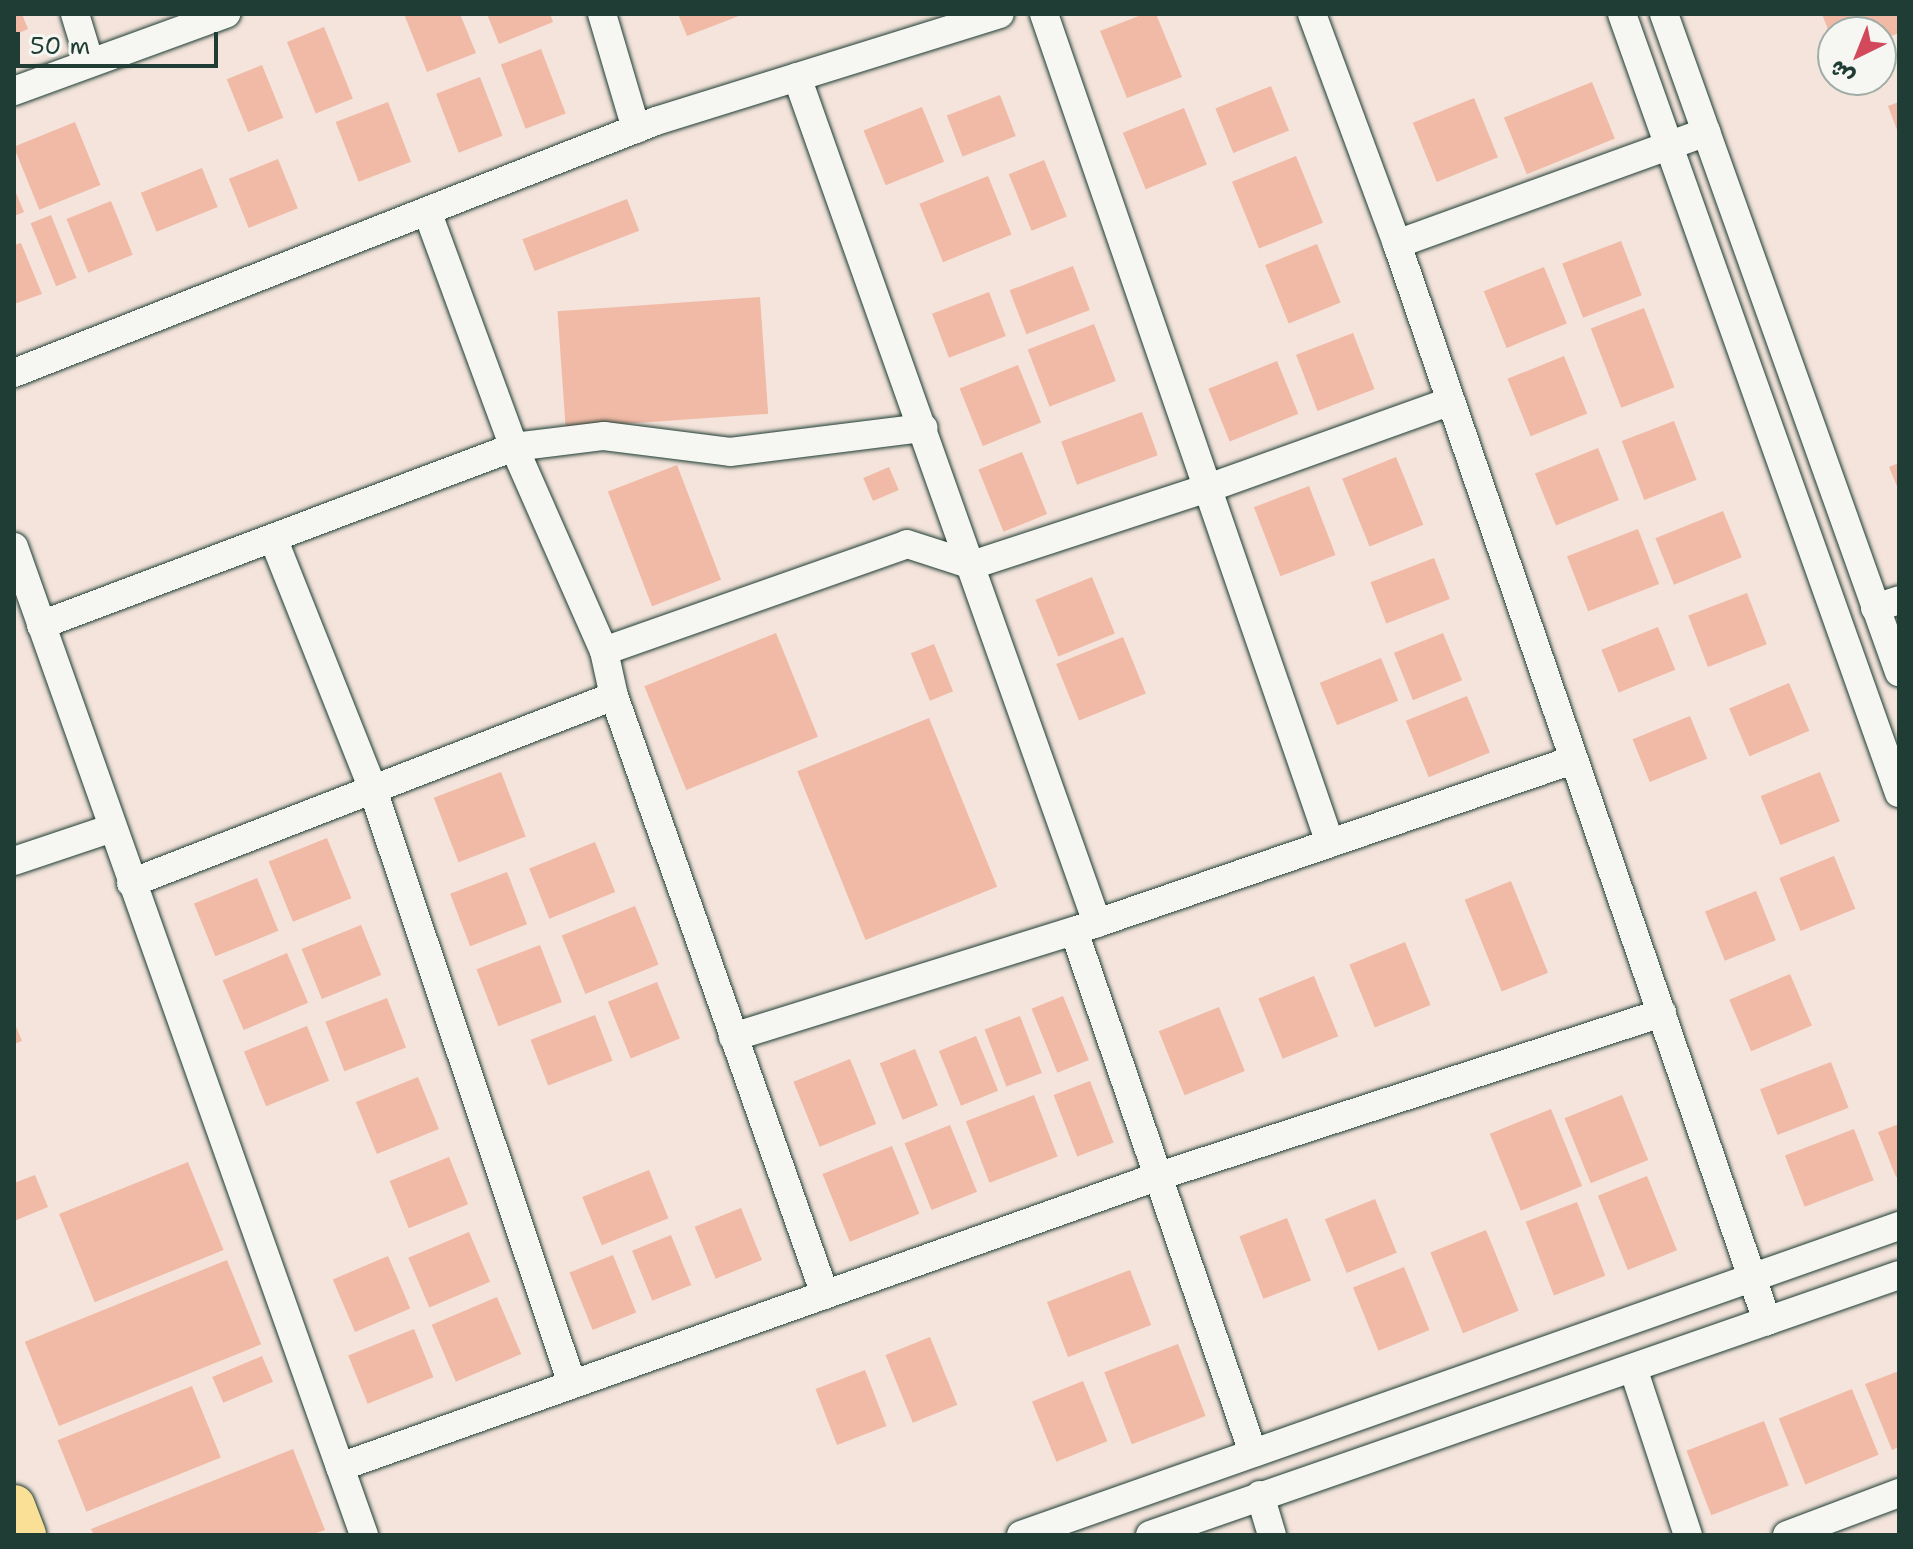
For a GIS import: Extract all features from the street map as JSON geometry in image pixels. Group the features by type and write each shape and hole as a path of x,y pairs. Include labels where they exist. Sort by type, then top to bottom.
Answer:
{"highway":[{"path":"14,1506 25,1535"}],"street":[{"path":"75,14 90,63"},
{"path":"14,91 226,14"},
{"path":"602,14 636,129"},
{"path":"14,373 636,129 1000,14"},
{"path":"1044,14 1211,487 1330,843"},
{"path":"1312,14 1397,244 1448,402 1767,1321"},
{"path":"1622,14 1899,793"},
{"path":"1664,14 1706,132 1887,604 1899,672"},
{"path":"797,77 972,565 1159,1176 1253,1453"},
{"path":"1397,244 1706,132"},
{"path":"427,211 514,447 604,651 614,696 825,1295"},
{"path":"604,651 907,544 972,565 1211,487 1448,402"},
{"path":"41,625 514,447 604,436 730,452 924,428"},
{"path":"273,538 372,787 572,1384"},
{"path":"14,547 364,1535"},
{"path":"131,883 372,787 614,696"},
{"path":"733,1037 1085,927 1573,760"},
{"path":"14,861 112,828"},
{"path":"340,1467 1159,1176 1662,1013"},
{"path":"1021,1535 1899,1226"},
{"path":"1150,1535 1899,1275"},
{"path":"1633,1368 1688,1535"},
{"path":"1787,1535 1899,1493"},
{"path":"1260,1495 1272,1535"}],"building":[{"path":"14,14 22,14 28,29 14,35"},
{"path":"404,14 460,14 476,53 427,72"},
{"path":"487,14 550,14 553,22 499,44"},
{"path":"678,14 744,14 687,36"},
{"path":"1144,14 1156,14 1182,77 1127,98 1100,31"},
{"path":"1899,14 1899,33 1897,16 1823,16"},
{"path":"324,27 353,98 316,113 287,42"},
{"path":"541,49 566,113 526,129 501,64"},
{"path":"262,65 283,118 248,132 227,79"},
{"path":"480,77 503,136 459,153 436,94"},
{"path":"1592,82 1615,139 1527,174 1504,118"},
{"path":"1271,86 1289,131 1233,153 1215,108"},
{"path":"1000,95 1016,136 963,157 947,115"},
{"path":"1474,98 1498,157 1437,182 1413,123"},
{"path":"388,102 411,162 359,182 336,122"},
{"path":"1899,102 1899,135 1888,106"},
{"path":"922,107 944,162 886,185 864,131"},
{"path":"1184,108 1207,165 1146,189 1123,133"},
{"path":"75,122 100,185 39,210 14,147"},
{"path":"1296,156 1323,223 1259,249 1232,182"},
{"path":"278,159 298,208 249,228 229,179"},
{"path":"1044,160 1067,217 1032,231 1009,174"},
{"path":"202,168 218,207 157,232 141,193"},
{"path":"988,176 1012,234 943,262 919,204"},
{"path":"14,188 24,212 14,216"},
{"path":"627,199 639,231 535,271 522,239"},
{"path":"111,201 133,255 88,273 66,219"},
{"path":"51,215 76,278 56,286 31,223"},
{"path":"1621,241 1642,295 1583,318 1562,264"},
{"path":"21,243 42,294 14,304 14,245"},
{"path":"1317,244 1341,302 1289,323 1265,265"},
{"path":"1073,266 1090,310 1026,334 1010,290"},
{"path":"1544,267 1567,324 1507,348 1484,291"},
{"path":"989,292 1006,336 949,358 932,314"},
{"path":"760,297 768,414 566,428 557,311"},
{"path":"1644,308 1674,387 1621,408 1591,328"},
{"path":"1094,324 1116,381 1050,406 1028,349"},
{"path":"1353,333 1375,389 1318,411 1296,355"},
{"path":"1564,356 1587,413 1531,436 1507,379"},
{"path":"1277,361 1298,414 1230,442 1208,389"},
{"path":"1018,365 1041,422 983,446 960,389"},
{"path":"1142,412 1158,455 1077,485 1061,441"},
{"path":"1674,421 1697,480 1644,500 1622,441"},
{"path":"1598,448 1619,500 1556,525 1535,473"},
{"path":"1022,452 1047,514 1004,532 978,470"},
{"path":"1396,457 1423,525 1370,546 1342,479"},
{"path":"1899,463 1899,491 1889,467"},
{"path":"677,465 721,580 652,606 608,492"},
{"path":"889,467 899,490 873,501 863,478"},
{"path":"1309,486 1336,555 1280,576 1254,507"},
{"path":"1723,511 1742,557 1674,585 1655,538"},
{"path":"1638,529 1659,584 1588,611 1567,556"},
{"path":"1434,558 1450,599 1386,623 1371,582"},
{"path":"1092,577 1115,634 1058,656 1035,600"},
{"path":"1747,593 1767,644 1708,667 1688,616"},
{"path":"1658,627 1675,670 1619,693 1601,650"},
{"path":"776,633 818,737 686,790 644,686"},
{"path":"1443,633 1462,680 1413,700 1394,653"},
{"path":"1123,637 1146,694 1079,721 1056,664"},
{"path":"934,644 953,691 930,701 911,653"},
{"path":"1381,658 1398,701 1337,725 1320,683"},
{"path":"1789,683 1809,731 1749,756 1729,708"},
{"path":"1467,696 1490,753 1429,777 1406,721"},
{"path":"1690,716 1707,759 1650,782 1633,739"},
{"path":"929,718 997,887 866,940 797,771"},
{"path":"501,772 526,836 459,862 434,798"},
{"path":"1820,772 1840,821 1781,845 1761,796"},
{"path":"327,838 351,898 293,922 269,862"},
{"path":"595,842 615,892 549,919 529,869"},
{"path":"1834,856 1855,909 1801,931 1779,878"},
{"path":"507,872 527,924 470,946 450,894"},
{"path":"257,878 278,931 215,956 194,903"},
{"path":"1511,881 1548,973 1502,992 1465,900"},
{"path":"1756,891 1776,940 1725,961 1705,912"},
{"path":"635,906 659,964 585,994 562,936"},
{"path":"361,925 381,975 322,999 302,949"},
{"path":"1405,942 1430,1005 1375,1028 1349,964"},
{"path":"540,945 562,1002 498,1026 477,969"},
{"path":"287,953 308,1003 244,1030 223,980"},
{"path":"1790,974 1812,1026 1751,1051 1729,1000"},
{"path":"1314,976 1338,1036 1283,1059 1258,998"},
{"path":"657,982 680,1039 631,1058 608,1002"},
{"path":"1063,996 1089,1060 1057,1073 1031,1009"},
{"path":"387,998 406,1047 344,1071 325,1022"},
{"path":"1219,1007 1245,1071 1185,1095 1159,1031"},
{"path":"595,1015 613,1061 548,1085 531,1040"},
{"path":"1020,1016 1042,1073 1006,1087 985,1030"},
{"path":"14,1022 22,1041 14,1044"},
{"path":"307,1026 329,1081 266,1106 244,1051"},
{"path":"976,1036 998,1091 961,1106 939,1051"},
{"path":"915,1049 938,1106 903,1120 880,1063"},
{"path":"850,1059 876,1124 820,1147 793,1082"},
{"path":"1831,1062 1849,1108 1778,1135 1760,1089"},
{"path":"418,1077 439,1129 377,1154 356,1102"},
{"path":"1090,1081 1114,1143 1077,1157 1054,1095"},
{"path":"1034,1095 1058,1157 990,1183 966,1121"},
{"path":"1622,1095 1648,1160 1591,1183 1565,1118"},
{"path":"1551,1109 1582,1186 1521,1211 1490,1134"},
{"path":"1899,1124 1899,1176 1896,1177 1878,1132"},
{"path":"950,1125 977,1192 932,1210 905,1143"},
{"path":"1854,1129 1874,1180 1805,1207 1785,1156"},
{"path":"892,1146 919,1214 850,1242 822,1174"},
{"path":"449,1157 468,1204 409,1228 390,1181"},
{"path":"188,1162 224,1250 95,1302 59,1214"},
{"path":"649,1170 668,1218 602,1245 582,1197"},
{"path":"35,1175 48,1207 14,1221 14,1183"},
{"path":"1647,1176 1677,1250 1628,1270 1598,1196"},
{"path":"1375,1199 1397,1253 1347,1273 1325,1219"},
{"path":"1577,1202 1605,1276 1554,1295 1526,1222"},
{"path":"741,1208 762,1260 716,1279 695,1227"},
{"path":"1287,1218 1311,1281 1263,1299 1239,1236"},
{"path":"1486,1230 1519,1311 1463,1333 1430,1252"},
{"path":"469,1232 490,1282 429,1307 408,1258"},
{"path":"671,1235 691,1285 652,1301 632,1251"},
{"path":"613,1255 636,1312 593,1330 569,1273"},
{"path":"388,1256 410,1308 355,1332 333,1279"},
{"path":"227,1260 261,1344 59,1426 25,1342"},
{"path":"1404,1267 1429,1330 1378,1351 1353,1288"},
{"path":"1130,1270 1151,1325 1068,1357 1047,1302"},
{"path":"497,1297 521,1354 456,1382 432,1325"},
{"path":"414,1329 433,1377 368,1404 348,1356"},
{"path":"930,1337 957,1405 913,1423 885,1355"},
{"path":"1178,1344 1206,1416 1132,1444 1104,1372"},
{"path":"262,1356 273,1382 223,1403 212,1377"},
{"path":"865,1370 887,1426 837,1445 816,1389"},
{"path":"1899,1371 1899,1447 1892,1450 1865,1384"},
{"path":"1083,1381 1107,1441 1056,1462 1032,1402"},
{"path":"192,1386 221,1457 86,1512 58,1440"},
{"path":"1852,1389 1879,1455 1805,1484 1779,1419"},
{"path":"1764,1421 1789,1485 1711,1515 1687,1451"},
{"path":"293,1449 325,1530 311,1535 94,1535 91,1529"}]}
